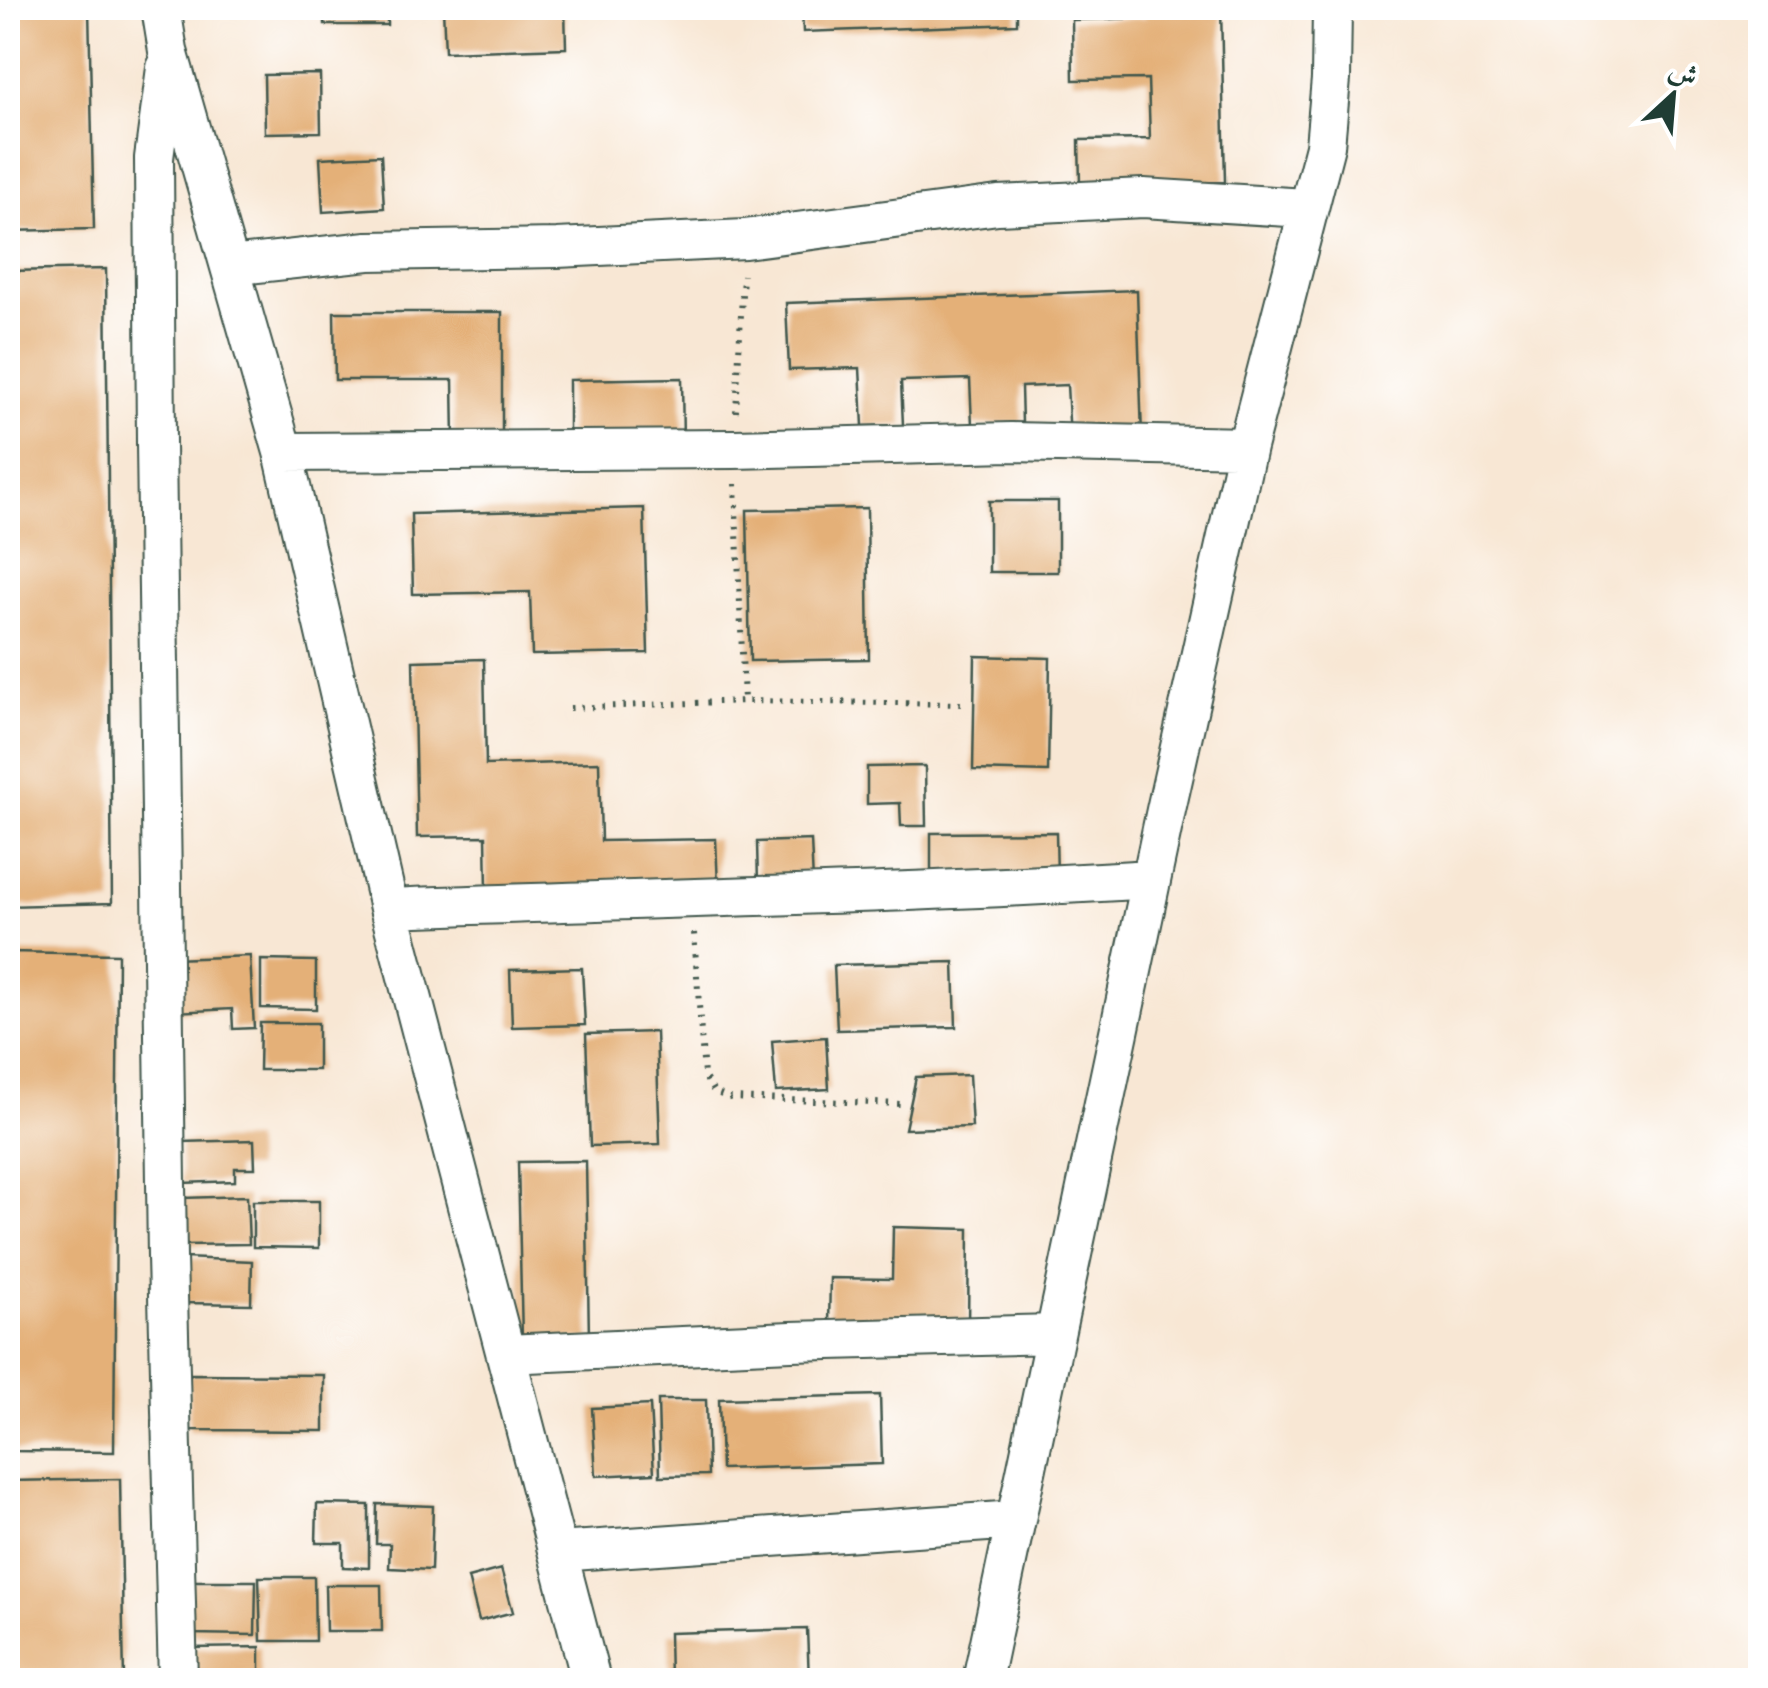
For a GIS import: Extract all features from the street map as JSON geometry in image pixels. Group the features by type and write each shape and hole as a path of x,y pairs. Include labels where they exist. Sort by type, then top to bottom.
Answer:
{"street":[{"path":"161,8 168,51 283,452 389,908 591,1680"},
{"path":"982,1680 1151,879 1247,447 1325,146 1332,79 1332,8"},
{"path":"168,51 154,158 167,1257 178,1680"},
{"path":"230,266 368,251 557,248 746,238 1016,204 1143,198 1306,208"},
{"path":"283,452 734,449 1011,442 1247,447"},
{"path":"389,908 692,896 950,892 1151,879"},
{"path":"506,1354 1055,1334"},
{"path":"558,1552 1016,1520"}],"path":[{"path":"570,708 744,701 963,704"},
{"path":"692,896 704,1076 714,1092 730,1098 904,1104"}],"building":[{"path":"8,8 89,8 94,229 8,231"},
{"path":"325,8 387,8 387,25 325,25"},
{"path":"443,8 565,8 566,48 445,52"},
{"path":"802,8 1017,8 1017,24 803,32"},
{"path":"1145,8 1221,8 1225,182 1080,185 1079,140 1150,139 1148,79 1073,80 1072,20 1145,18"},
{"path":"320,74 321,132 265,133 264,75"},
{"path":"381,155 384,208 323,212 320,158"},
{"path":"106,269 112,903 8,906 8,271"},
{"path":"1137,290 1142,436 1070,438 1067,385 1021,387 1022,423 972,425 970,379 901,381 903,425 863,426 860,368 789,370 786,303"},
{"path":"334,312 502,312 502,441 454,441 453,380 335,380"},
{"path":"682,378 683,443 569,450 569,380"},
{"path":"989,501 1058,501 1058,572 989,572"},
{"path":"644,508 648,653 532,655 530,592 413,594 411,514"},
{"path":"867,508 869,659 750,661 747,510"},
{"path":"975,656 1050,658 1048,772 973,770"},
{"path":"484,659 486,765 599,762 601,841 716,839 718,887 487,891 486,836 417,837 413,661"},
{"path":"925,766 926,826 901,826 900,803 867,804 867,767"},
{"path":"1056,832 1057,878 931,879 931,833"},
{"path":"811,840 813,883 758,884 757,842"},
{"path":"8,952 118,954 114,1452 8,1451"},
{"path":"250,956 254,1028 233,1029 232,1009 175,1012 173,959"},
{"path":"261,960 316,961 316,1009 261,1008"},
{"path":"954,962 956,1027 837,1030 834,965"},
{"path":"582,968 585,1025 512,1027 510,970"},
{"path":"260,1023 318,1023 318,1070 259,1070"},
{"path":"656,1032 660,1144 590,1146 586,1034"},
{"path":"826,1037 829,1089 776,1092 772,1041"},
{"path":"969,1075 972,1127 905,1129 916,1077"},
{"path":"254,1140 255,1168 235,1168 235,1181 182,1183 181,1142"},
{"path":"586,1161 589,1339 522,1340 518,1162"},
{"path":"247,1196 249,1244 183,1245 182,1198"},
{"path":"253,1201 319,1201 319,1248 253,1247"},
{"path":"893,1227 969,1229 968,1328 829,1325 830,1278 892,1279"},
{"path":"184,1258 252,1261 251,1304 183,1303"},
{"path":"189,1374 324,1375 324,1431 189,1430"},
{"path":"880,1395 882,1464 721,1469 719,1399"},
{"path":"658,1400 706,1400 708,1475 660,1476"},
{"path":"650,1405 654,1473 596,1476 592,1408"},
{"path":"120,1479 124,1680 8,1680 8,1481"},
{"path":"317,1504 369,1505 369,1568 343,1567 343,1543 316,1543"},
{"path":"377,1504 433,1506 431,1570 389,1568 390,1544 376,1544"},
{"path":"501,1569 513,1612 479,1621 468,1578"},
{"path":"259,1577 314,1577 315,1641 261,1641"},
{"path":"189,1581 256,1581 255,1635 189,1634"},
{"path":"325,1585 381,1585 382,1631 326,1631"},
{"path":"807,1629 809,1680 670,1680 669,1633"},
{"path":"260,1647 260,1680 190,1680 190,1648"}]}
